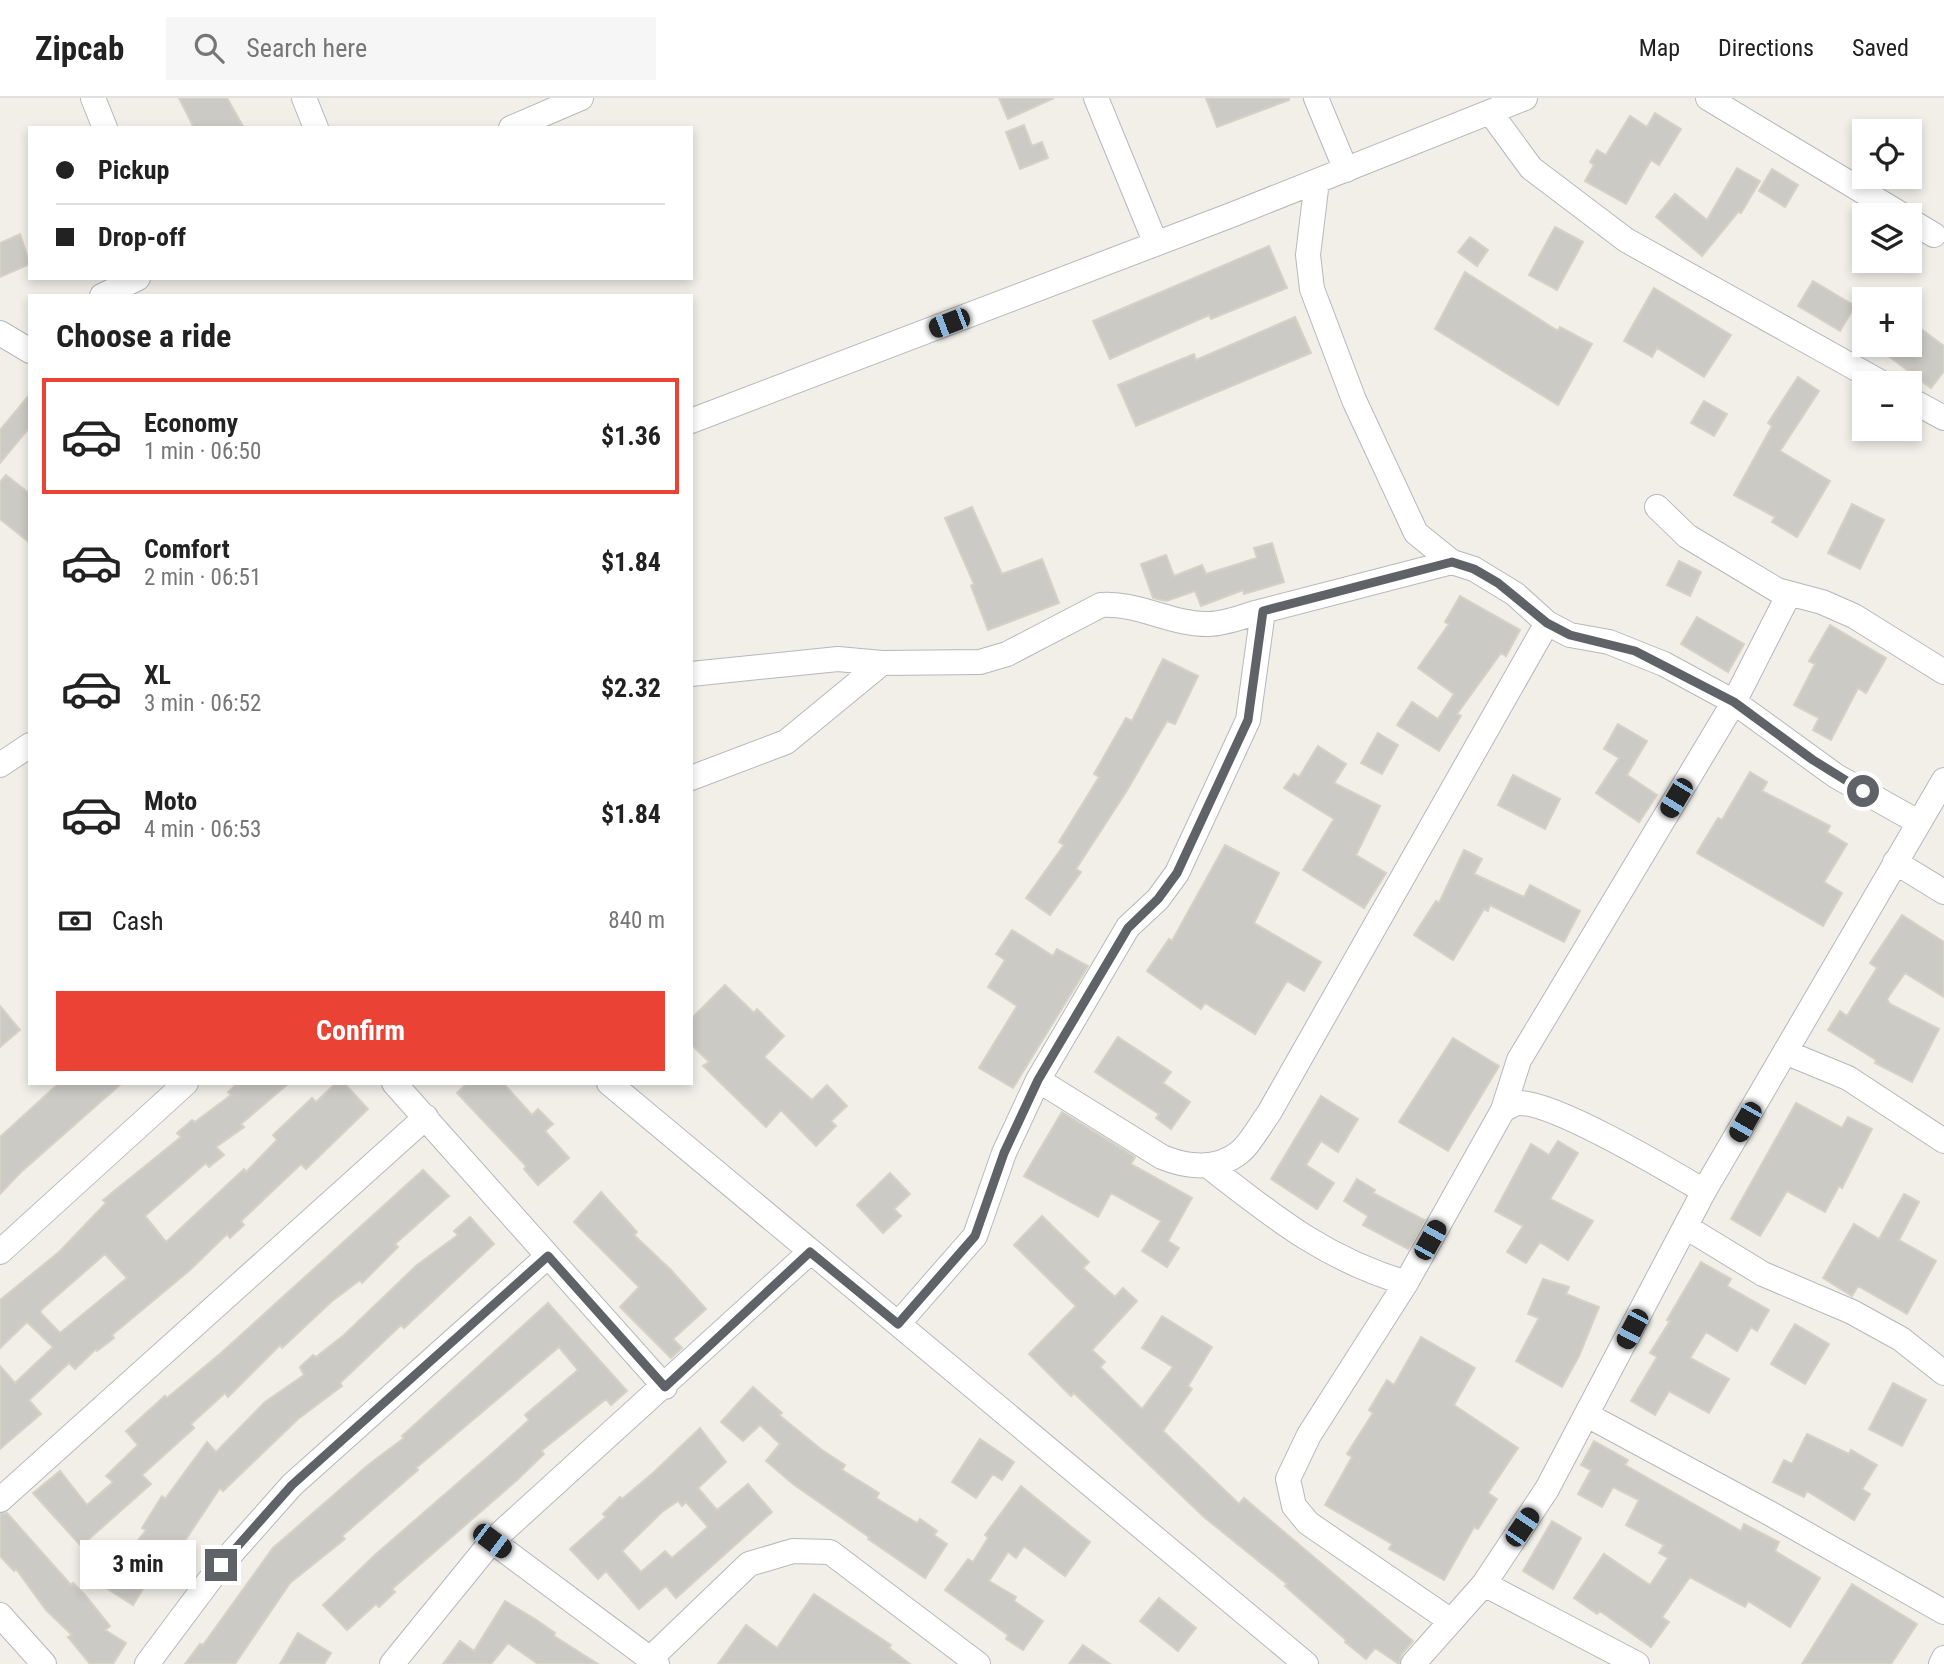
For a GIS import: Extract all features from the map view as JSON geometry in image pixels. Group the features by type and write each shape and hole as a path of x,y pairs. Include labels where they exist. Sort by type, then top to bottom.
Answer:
{"street":[{"path":"93,98 103,126"},
{"path":"304,98 315,126"},
{"path":"516,126 581,98"},
{"path":"1096,98 1156,244"},
{"path":"1317,98 1346,170"},
{"path":"693,420 1156,244 1525,98"},
{"path":"1708,98 1882,203"},
{"path":"1490,112 1531,168 1626,240 1861,371"},
{"path":"1317,181 1308,255 1312,289 1354,400 1416,533 1452,562 1474,569 1498,583 1547,623 1570,635 1635,651 1734,702 1836,776 1918,822"},
{"path":"1922,228 1934,235"},
{"path":"106,294 134,280"},
{"path":"1922,406 1944,418"},
{"path":"1657,507 1688,536 1789,594 1822,602 1854,616 1944,672"},
{"path":"693,674 838,659 882,663 980,662 1007,654 1101,605 1115,604 1191,623 1211,624 1452,562"},
{"path":"1451,1621 1308,1522 1294,1506 1288,1479 1309,1435 1406,1283 1503,1110 1519,1060 1734,702 1789,594"},
{"path":"898,1324 975,1236 1004,1153 1038,1080 1128,928 1158,899 1177,873 1248,720 1263,611"},
{"path":"1038,1080 1162,1157 1193,1167 1207,1165 1239,1153 1269,1112 1547,623"},
{"path":"693,777 786,741 882,663"},
{"path":"0,765 28,746"},
{"path":"1413,1664 1484,1584 1547,1489 1704,1191 1944,780"},
{"path":"1895,862 1944,892"},
{"path":"1785,1052 1848,1078 1944,1141"},
{"path":"0,1252 184,1085"},
{"path":"396,1085 665,1387"},
{"path":"612,1085 1306,1664"},
{"path":"1503,1110 1517,1103 1539,1107 1648,1159 1704,1191"},
{"path":"0,1500 426,1117"},
{"path":"1207,1165 1305,1240 1356,1266 1406,1283"},
{"path":"1686,1227 1763,1274 1852,1312 1901,1339 1944,1373"},
{"path":"391,1664 492,1541 665,1387 810,1252"},
{"path":"147,1664 221,1565 292,1485 548,1256"},
{"path":"1587,1415 1944,1612"},
{"path":"492,1541 653,1661 750,1564 793,1551 830,1552 978,1664"},
{"path":"1484,1584 1637,1664"},
{"path":"0,1615 44,1664"},
{"path":"1941,1664 1944,1658"}],"building":[{"path":"179,98 227,98 243,126 193,126"},
{"path":"999,98 1054,98 1008,119"},
{"path":"1206,98 1289,98 1289,100 1217,127"},
{"path":"1655,113 1681,129 1659,165 1651,160 1626,204 1585,181 1594,165 1590,162 1597,150 1606,155 1630,116 1647,127"},
{"path":"1024,125 1032,146 1042,142 1048,158 1020,169 1006,132"},
{"path":"1737,168 1760,181 1741,213 1738,212 1702,256 1656,217 1675,194 1707,220"},
{"path":"1772,169 1798,185 1785,207 1759,191"},
{"path":"1555,227 1583,242 1557,290 1529,275"},
{"path":"20,234 28,265 0,277 0,243"},
{"path":"1470,237 1488,250 1477,266 1458,252"},
{"path":"1269,246 1287,288 1211,319 1209,315 1110,359 1093,321"},
{"path":"1465,272 1558,331 1560,327 1592,344 1558,405 1435,329"},
{"path":"1813,281 1852,304 1852,311 1840,331 1798,306"},
{"path":"1654,288 1731,335 1704,377 1657,348 1652,357 1624,341"},
{"path":"1295,317 1311,353 1136,426 1118,385 1194,354 1196,360"},
{"path":"1922,330 1944,346 1944,371 1931,388 1922,381 1922,371 1908,371 1890,357 1922,357"},
{"path":"1798,377 1819,391 1780,451 1830,481 1797,537 1772,522 1775,517 1734,495 1772,426 1768,423"},
{"path":"28,396 28,429 0,463 0,430"},
{"path":"1704,401 1727,414 1714,436 1691,423"},
{"path":"6,475 28,492 28,541 0,519 0,482"},
{"path":"1852,504 1884,520 1860,569 1828,553"},
{"path":"972,507 1002,574 1042,559 1059,603 988,630 971,586 974,584 945,518"},
{"path":"1272,543 1284,582 1244,594 1243,590 1201,606 1195,591 1166,601 1153,598 1141,564 1166,555 1174,576 1202,565 1206,574 1257,558 1254,548"},
{"path":"1679,561 1701,572 1690,596 1667,585"},
{"path":"1460,596 1520,630 1506,656 1501,653 1457,714 1461,716 1439,751 1397,725 1412,702 1438,719 1454,694 1418,668 1449,624 1445,622"},
{"path":"1697,617 1744,644 1728,672 1681,644"},
{"path":"1830,625 1886,658 1866,693 1858,688 1831,740 1813,730 1819,718 1794,705 1815,664 1809,661"},
{"path":"1163,659 1198,676 1175,724 1167,721 1126,792 1076,869 1081,872 1050,915 1026,898 1064,845 1059,842 1099,777 1094,774 1126,718 1132,721"},
{"path":"1618,724 1647,741 1627,775 1657,795 1639,822 1596,793 1619,758 1604,749"},
{"path":"1378,733 1398,745 1382,774 1361,763"},
{"path":"1318,746 1346,764 1334,783 1380,806 1356,855 1386,873 1364,908 1303,870 1334,819 1284,788 1294,774 1299,777"},
{"path":"1750,772 1767,782 1762,791 1830,826 1827,832 1847,844 1824,882 1842,893 1823,926 1697,853 1718,818 1722,820"},
{"path":"1513,775 1560,799 1545,829 1498,805"},
{"path":"1225,845 1279,873 1254,923 1321,962 1304,991 1287,981 1255,1034 1205,1003 1201,1009 1147,971 1169,939 1172,941"},
{"path":"1464,850 1482,859 1474,874 1524,897 1530,885 1580,911 1564,942 1490,905 1488,911 1484,909 1453,960 1414,935 1436,901 1439,903"},
{"path":"1902,915 1944,942 1944,997 1905,973 1887,999 1890,1004 1939,1029 1912,1082 1875,1063 1876,1060 1828,1030 1840,1011 1847,1016 1877,968 1870,963"},
{"path":"1012,930 1053,956 1057,949 1088,966 1013,1088 979,1068 1017,1006 988,987 1005,960 996,954"},
{"path":"725,985 754,1013 757,1009 784,1036 764,1057 812,1100 827,1085 847,1106 831,1121 836,1126 816,1146 781,1110 766,1127 703,1066 709,1062 693,1046 693,1017"},
{"path":"0,1006 20,1030 0,1047"},
{"path":"1118,1037 1171,1072 1163,1083 1190,1102 1171,1129 1156,1118 1159,1114 1095,1072"},
{"path":"1453,1038 1499,1066 1448,1151 1399,1122"},
{"path":"57,1085 120,1085 21,1172 0,1194 0,1137"},
{"path":"236,1085 287,1085 241,1124 244,1127 216,1147 224,1155 209,1167 206,1163 145,1216 166,1242 244,1169 246,1172 277,1140 273,1135 312,1098 316,1102 334,1085 346,1085 368,1109 306,1169 301,1164 241,1221 244,1225 230,1238 227,1234 190,1270 112,1335 114,1338 97,1351 96,1349 75,1369 69,1363 29,1400 41,1414 0,1449 0,1366 15,1383 53,1347 27,1322 0,1348 0,1300 59,1252 106,1203 103,1200 181,1137 177,1133 231,1095 228,1092","holes":["105,1254 127,1278 60,1333 40,1312"]},
{"path":"465,1085 505,1085 532,1115 538,1109 553,1124 545,1131 569,1158 538,1185 524,1169 526,1166 457,1093"},
{"path":"1321,1096 1358,1119 1338,1152 1321,1141 1306,1165 1334,1183 1317,1209 1271,1179"},
{"path":"1796,1103 1842,1128 1848,1117 1872,1129 1842,1188 1839,1186 1825,1212 1787,1191 1760,1236 1731,1219"},
{"path":"1062,1112 1135,1157 1131,1164 1192,1198 1168,1241 1179,1248 1167,1267 1142,1251 1161,1221 1111,1193 1098,1217 1024,1176"},
{"path":"1558,1141 1578,1153 1550,1199 1593,1221 1568,1260 1540,1242 1526,1263 1507,1252 1523,1226 1495,1211 1531,1144 1549,1155"},
{"path":"423,1170 449,1196 395,1244 398,1247 362,1283 360,1280 331,1302 282,1348 280,1345 228,1397 225,1393 191,1424 194,1428 142,1475 151,1484 81,1546 33,1493 60,1471 87,1505 113,1482 106,1476 138,1445 126,1431 165,1396 167,1398 221,1353"},
{"path":"890,1173 910,1194 894,1209 901,1216 883,1233 857,1205"},
{"path":"1357,1179 1375,1190 1373,1193 1424,1220 1408,1249 1363,1225 1368,1216 1344,1201"},
{"path":"601,1192 637,1232 634,1235 671,1270 706,1309 673,1339 682,1348 671,1358 620,1307 639,1287 574,1222"},
{"path":"1904,1194 1919,1202 1899,1240 1936,1261 1907,1314 1858,1286 1852,1296 1823,1278 1854,1224 1879,1239"},
{"path":"1042,1216 1089,1262 1083,1268 1115,1297 1123,1288 1137,1301 1092,1350 1105,1362 1100,1367 1142,1409 1173,1367 1142,1348 1162,1316 1212,1347 1188,1386 1192,1389 1163,1431 1239,1504 1244,1498 1413,1641 1401,1655 1399,1664 1375,1648 1366,1659 1345,1642 1346,1640 1285,1586 1287,1584 1204,1517 1074,1393 1071,1396 1029,1354 1076,1306 1014,1245"},
{"path":"470,1217 494,1244 404,1328 401,1325 340,1383 342,1386 298,1419 223,1491 220,1488 178,1551 175,1549 153,1578 151,1576 133,1605 103,1586 146,1530 142,1528 162,1496 165,1499 207,1442 216,1452 265,1402 304,1375 300,1367 344,1335 417,1265 458,1235 454,1231"},
{"path":"1701,1262 1731,1279 1727,1286 1769,1310 1757,1331 1751,1327 1737,1351 1706,1332 1690,1358 1729,1379 1709,1413 1669,1391 1655,1415 1631,1401 1657,1357 1650,1353"},
{"path":"1543,1279 1569,1287 1566,1294 1599,1307 1579,1356 1562,1387 1516,1361 1539,1318 1528,1314"},
{"path":"548,1303 627,1391 611,1405 606,1399 541,1451 544,1454 517,1480 392,1589 395,1592 379,1607 376,1604 347,1630 323,1605 376,1554 529,1420 525,1415 578,1370 559,1347 416,1468 418,1470 342,1536 345,1539 290,1583 235,1664 185,1664 200,1644 203,1645 273,1548 368,1465 404,1438 402,1436"},
{"path":"1795,1324 1829,1344 1805,1384 1771,1364"},
{"path":"1421,1337 1475,1368 1454,1405 1518,1448 1488,1493 1497,1499 1478,1529 1474,1527 1444,1580 1389,1549 1392,1544 1325,1505 1352,1457 1347,1454 1373,1413 1369,1410 1387,1380 1394,1385"},
{"path":"1893,1383 1926,1400 1902,1446 1869,1429"},
{"path":"753,1387 782,1413 779,1415 845,1465 842,1470 879,1493 876,1498 917,1523 920,1519 937,1531 934,1535 947,1544 925,1578 793,1484 766,1461 780,1444 760,1425 743,1441 721,1422"},
{"path":"700,1428 726,1462 698,1488 717,1510 748,1484 772,1512 676,1598 666,1586 639,1609 606,1571 598,1579 570,1549 606,1517 603,1514 620,1497 622,1499","holes":["678,1501 682,1506 686,1502 708,1527 672,1558 665,1551 641,1572 622,1551 662,1512"]},
{"path":"1807,1434 1849,1454 1851,1450 1877,1465 1862,1489 1870,1494 1854,1520 1807,1491 1804,1497 1773,1482 1784,1460 1792,1464"},
{"path":"980,1439 1014,1462 1002,1480 993,1474 976,1498 952,1482"},
{"path":"1594,1441 1628,1460 1625,1465 1741,1531 1744,1524 1779,1542 1775,1551 1820,1578 1790,1627 1748,1601 1745,1607 1690,1577 1662,1617 1669,1622 1651,1647 1600,1611 1597,1614 1574,1598 1604,1554 1650,1585 1668,1558 1659,1553 1664,1545 1626,1525 1639,1500 1613,1487 1602,1507 1578,1494 1591,1470 1581,1465"},
{"path":"1021,1486 1090,1542 1065,1576 1024,1546 1016,1558 1008,1552 989,1581 1016,1597 1014,1601 1043,1621 1023,1650 1006,1639 1008,1635 945,1590 968,1559 973,1562 988,1538 985,1535"},
{"path":"7,1513 71,1585 73,1583 85,1595 110,1626 105,1630 126,1643 113,1664 90,1664 68,1637 72,1635 46,1610 16,1569 14,1571 0,1556 0,1514"},
{"path":"1552,1521 1581,1538 1553,1589 1523,1571"},
{"path":"1852,1584 1917,1624 1891,1664 1802,1664"},
{"path":"814,1594 891,1645 889,1648 910,1664 718,1664 746,1625 777,1648"},
{"path":"1159,1598 1196,1628 1178,1651 1140,1621"},
{"path":"505,1601 598,1664 538,1664 508,1643 491,1664 443,1664 460,1641 474,1651"},
{"path":"298,1633 331,1653 324,1664 280,1664"},
{"path":"1083,1645 1110,1664 1069,1664"}],"route":[{"path":"221,1565 292,1485 548,1256 665,1387 810,1252 898,1324 975,1236 1004,1153 1038,1080 1128,928 1158,899 1177,873 1248,720 1263,611 1452,562 1464,565 1515,594 1547,623 1570,635 1609,642 1635,651 1734,702 1836,776 1863,791"}]}
